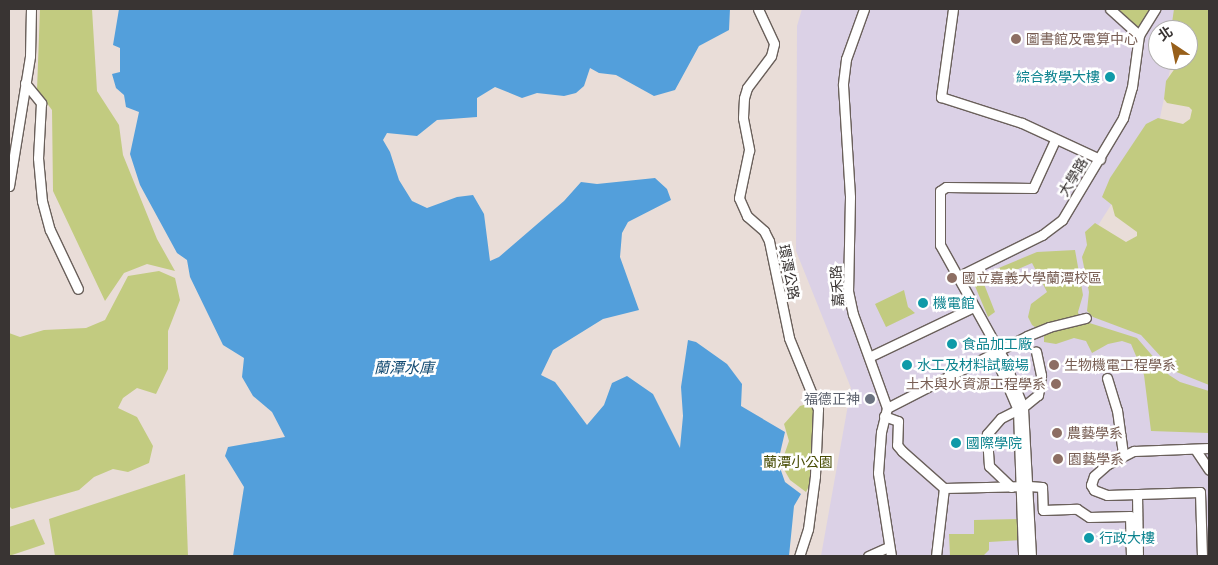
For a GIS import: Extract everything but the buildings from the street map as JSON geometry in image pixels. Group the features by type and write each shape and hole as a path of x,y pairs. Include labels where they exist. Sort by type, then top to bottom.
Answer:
{"street":[{"path":"9,186 30,56 31,9"},
{"name":"環潭公路","path":"758,9 774,44 771,56 747,88 744,98 743,118 749,150 739,198 742,208 764,230 789,338 818,409 816,476 808,528 799,556"},
{"name":"嘉禾路","path":"864,9 846,59 843,85 850,197 848,291 885,412 878,473 884,549 890,556"},
{"path":"953,9 942,98 1022,123 1055,140 1100,159"},
{"path":"1110,9 1139,34 1155,9"},
{"name":"大學路","path":"959,276 1042,235 1062,220 1123,118 1132,87 1139,34"},
{"path":"25,83 41,103 38,158 42,202 50,230 78,289"},
{"path":"1031,556 1021,408 1003,358 998,354 959,276 940,245 940,191 946,187 1033,188 1055,140"},
{"path":"869,357 974,307"},
{"path":"1086,318 1049,327 885,412 898,421 897,445 944,488 1042,487 1043,510 1077,509 1088,517 1130,516 1131,556"},
{"path":"1011,487 989,466 987,434 1001,418 1021,408 1038,395 1041,384 1036,352"},
{"path":"1107,378 1116,410 1123,454"},
{"path":"1202,556 1200,492 1107,495 1094,490 1091,485 1094,476 1123,454 1134,451 1209,448"},
{"path":"1195,449 1209,470"},
{"path":"1023,556 1025,486"},
{"path":"936,556 944,488"},
{"path":"1136,494 1138,556"},
{"path":"868,556 884,549"}],"shaded area":[{"name":"國立嘉義大學蘭潭校區","path":"802,9 1190,9 1184,20 1148,20 1148,70 1170,70 1157,132 1092,235 1209,376 1209,556 821,556 851,388 796,251 797,26"}],"green space":[{"path":"40,9 92,9 97,91 119,125 123,155 157,239 175,271 147,264 124,273 105,301 53,191 52,110 37,90"},
{"path":"1117,9 1152,9 1138,27"},
{"path":"1174,9 1209,9 1209,385 1174,371 1141,335 1093,317 1087,311 1089,292 1082,257 1087,245 1085,232 1095,223 1126,242 1137,236 1137,232 1115,216 1112,205 1102,197 1110,178 1146,124 1158,118 1183,124 1190,119 1192,110 1189,107 1167,103 1164,99 1166,81 1174,70 1198,70 1198,20 1172,20"},
{"path":"1075,250 1083,295 1078,312 1080,320 1137,338 1169,375 1180,382 1209,391 1209,433 1151,431 1144,375 1131,344 1122,341 1108,344 1092,353 1086,341 1074,338 1056,344 1044,342 1044,333 1032,325 1028,317 1031,304 1047,292 1032,263 984,284 995,312 988,317 972,279 1037,252"},
{"path":"159,271 175,278 180,300 168,331 168,369 156,394 137,388 123,398 118,408 137,417 153,446 149,463 128,472 113,469 94,477 79,490 12,509 9,506 9,333 20,337 44,330 86,328 105,320 128,276"},
{"path":"904,290 908,307 915,313 886,327 875,304"},
{"name":"蘭潭小公園","path":"814,402 812,480 806,492 790,480 781,464 789,441 784,424 800,406"},
{"path":"185,474 188,556 55,556 49,519"},
{"path":"34,519 45,544 9,556 9,527"},
{"path":"1023,519 1024,540 989,542 989,550 983,556 950,556 949,534 974,534 974,520"}],"water":[{"name":"蘭潭水庫","path":"119,9 730,9 729,30 699,46 675,90 654,96 616,75 599,73 590,68 584,86 576,93 564,96 537,93 522,98 495,87 477,98 477,117 437,120 417,136 387,133 383,140 390,152 399,180 412,201 427,208 457,197 473,195 484,214 490,261 499,257 564,201 581,182 597,184 655,178 667,189 671,200 628,222 622,233 620,257 639,310 603,319 553,350 541,375 555,382 587,425 604,405 612,383 627,376 653,394 680,448 683,416 681,387 688,340 696,342 727,364 742,384 741,406 785,432 778,462 785,482 801,494 794,506 789,556 233,556 244,487 225,456 228,447 285,437 272,412 253,396 242,377 244,358 223,345 190,277 187,260 177,253 140,185 130,154 139,112 126,107 124,95 116,88 112,74 120,72 120,48 113,45"}],"place":[{"name":"圖書館及電算中心","path":"1016,39"},
{"name":"綜合教學大樓","path":"1110,77"},
{"name":"國立嘉義大學蘭潭校區","path":"952,278"},
{"name":"機電館","path":"923,303"},
{"name":"食品加工廠","path":"952,344"},
{"name":"水工及材料試驗場","path":"907,365"},
{"name":"生物機電工程學系","path":"1054,365"},
{"name":"土木與水資源工程學系","path":"1056,384"},
{"name":"福德正神","path":"870,399"},
{"name":"農藝學系","path":"1057,433"},
{"name":"國際學院","path":"956,443"},
{"name":"園藝學系","path":"1058,459"},
{"name":"行政大樓","path":"1089,538"}]}
